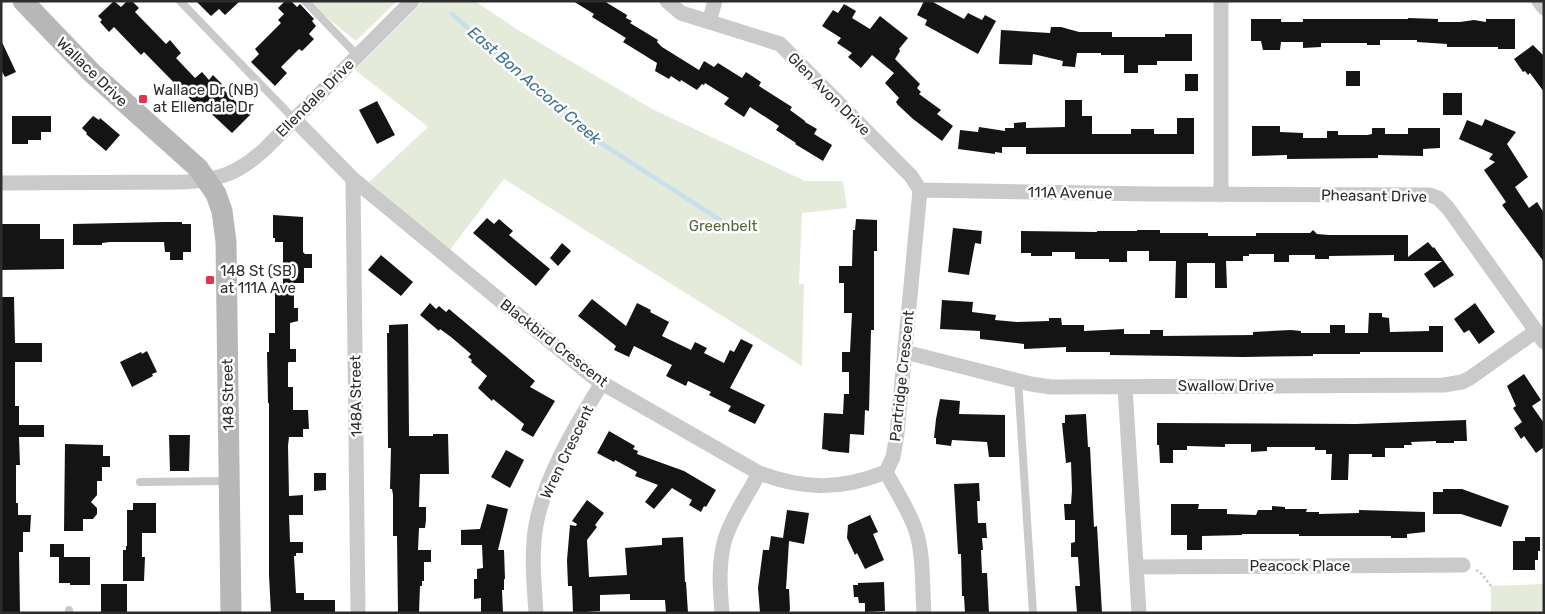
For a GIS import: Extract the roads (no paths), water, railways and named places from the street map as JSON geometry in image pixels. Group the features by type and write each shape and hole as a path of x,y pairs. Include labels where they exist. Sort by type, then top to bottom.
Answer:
{"street":[{"name":"Wallace Drive","path":"23,1 92,73 198,168 208,181"},
{"name":"Ellendale Drive","path":"208,181 223,177 244,167 264,150 412,1"},
{"name":"Glen Avon Drive","path":"667,1 681,12 780,44 911,176 920,190"},
{"path":"709,22 715,1"},
{"path":"1220,195 1221,1"},
{"path":"1539,1 1544,8"},
{"name":"Blackbird Crescent","path":"294,119 353,179 447,258 602,383 759,473 779,480 800,485 847,484 886,472"},
{"name":"148A Street","path":"353,179 358,613"},
{"path":"1,183 208,181"},
{"name":"148 Street","path":"208,181 216,194 222,211 225,235 230,613"},
{"name":"111A Avenue","path":"920,190 1220,195"},
{"name":"Partridge Crescent","path":"886,472 893,457 898,434 920,190"},
{"name":"Pheasant Drive","path":"1220,195 1422,195 1438,198 1448,208 1540,337"},
{"name":"Swallow Drive","path":"905,352 1051,387 1452,384 1470,378 1540,337"},
{"name":"Wren Crescent","path":"536,613 534,549 540,509 545,491 587,408 602,383"},
{"path":"1125,386 1139,613"},
{"path":"886,472 910,516 916,533 920,557 924,613"},
{"path":"722,613 721,557 726,538 759,473"},
{"name":"Peacock Place","path":"1136,568 1463,565"}],"lane":[{"path":"180,1 294,119"},
{"path":"305,1 357,55"},
{"path":"1018,380 1033,613"},
{"path":"140,482 229,481"}],"waterway":[{"name":"East Bon Accord Creek","path":"452,14 593,138 720,220"}],"place":[{"name":"Wallace Dr (NB) at Ellendale Dr","path":"143,99"},
{"name":"148 St (SB) at 111A Ave","path":"210,280"}],"park label":[{"name":"Greenbelt","path":"723,226"}]}
